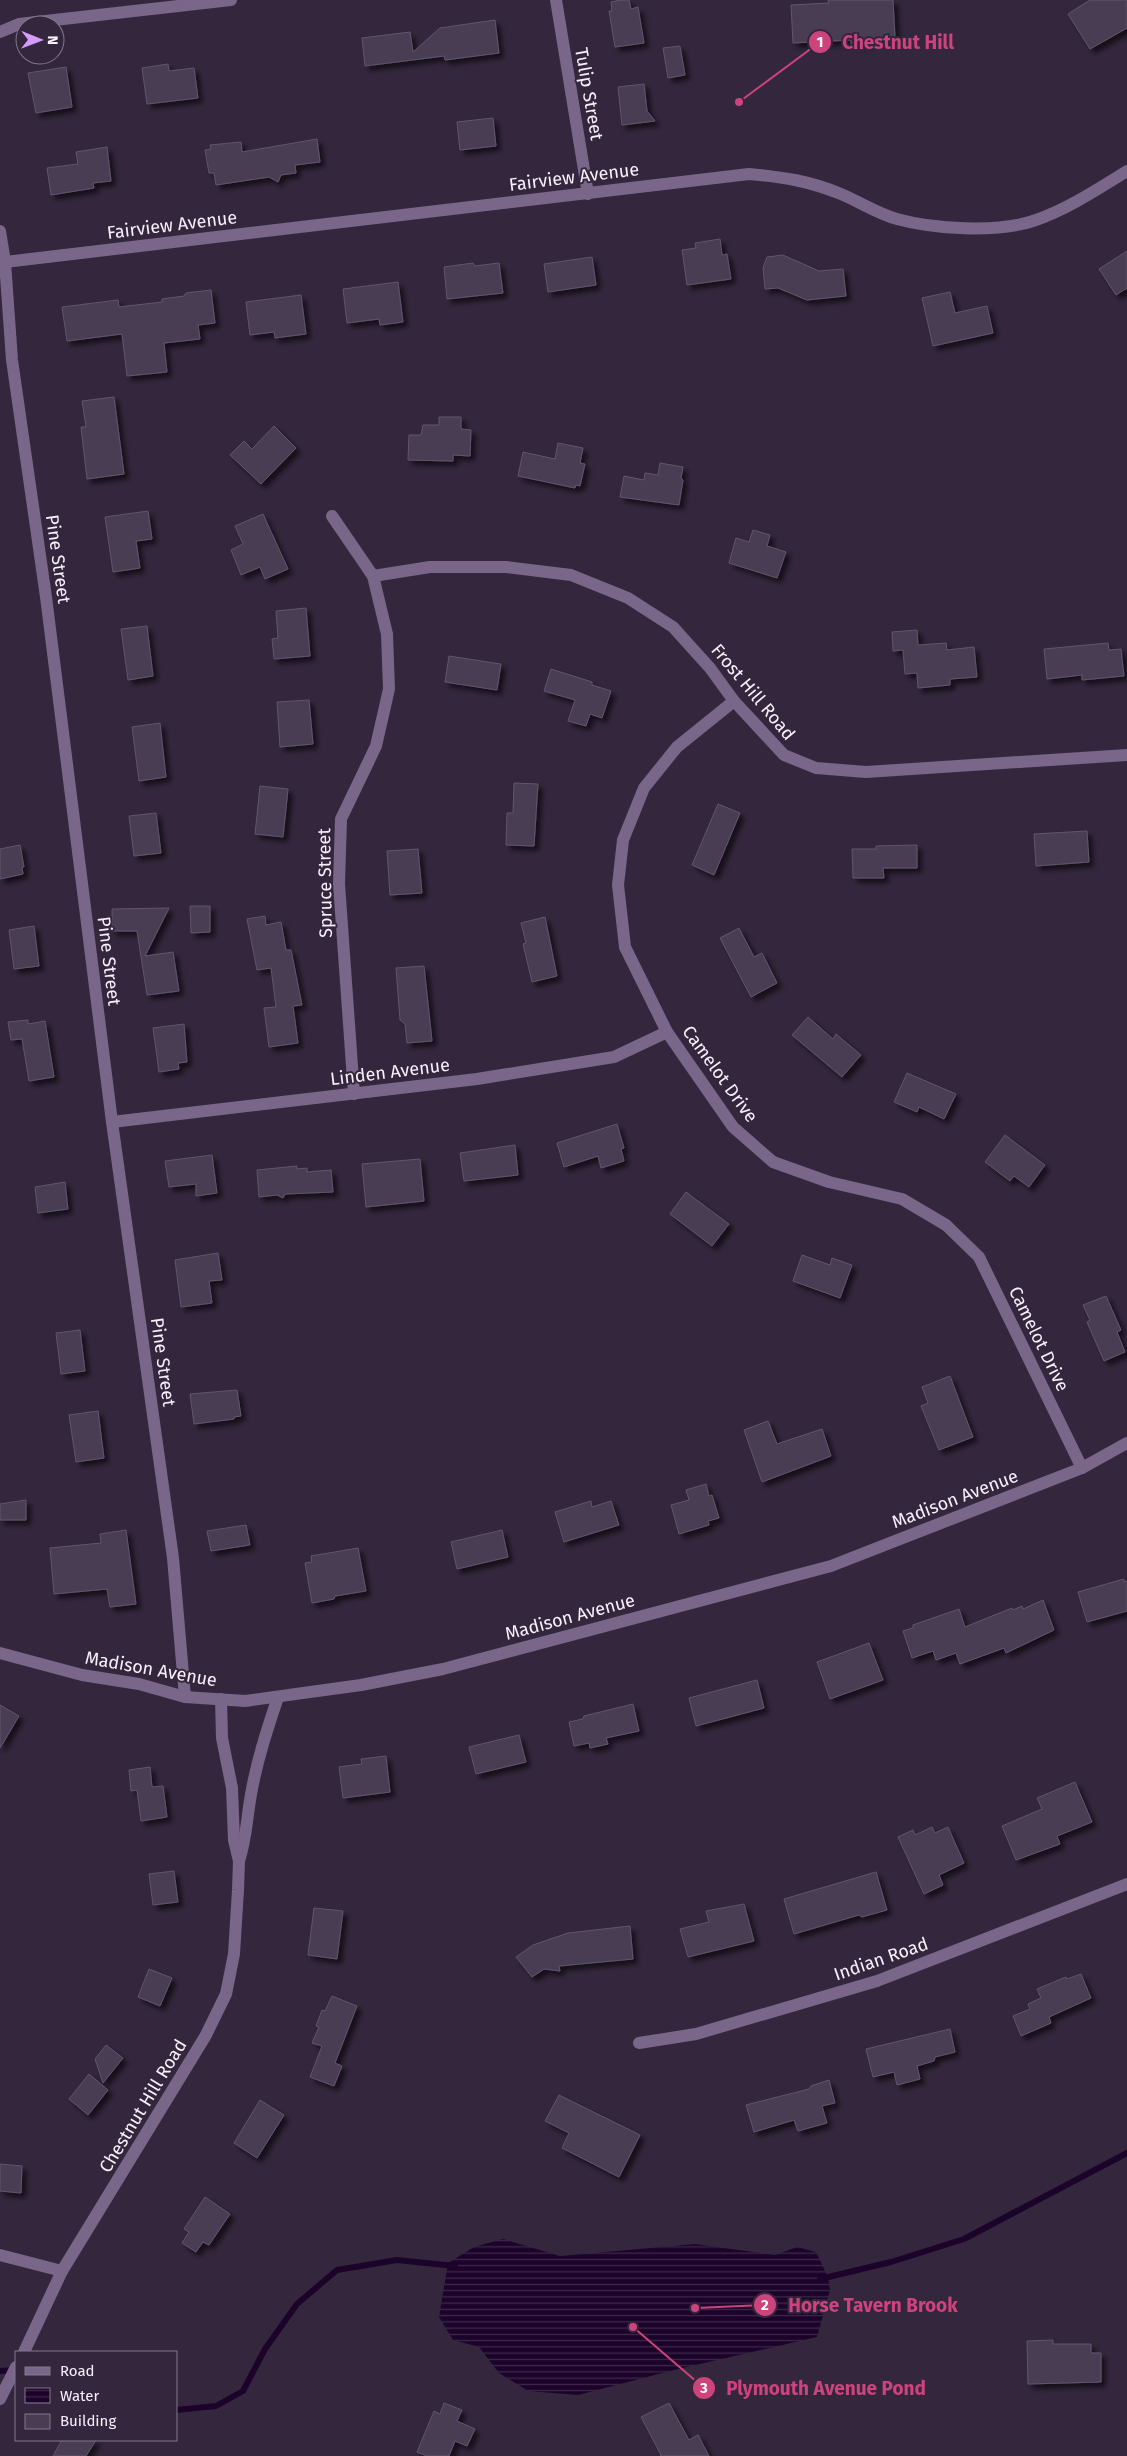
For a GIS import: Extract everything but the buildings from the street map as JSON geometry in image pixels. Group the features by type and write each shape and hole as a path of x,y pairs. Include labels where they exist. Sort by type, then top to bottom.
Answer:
{"street":[{"path":"0,32 19,24 231,0"},
{"name":"Tulip Street","path":"556,0 588,194"},
{"name":"Fairview Avenue","path":"5,262 758,174 790,177 840,194 897,219 948,228 985,228 1033,221 1085,196 1127,171"},
{"name":"Pine Street","path":"0,230 5,262 6,361 46,597 112,1122 173,1558 185,1696"},
{"name":"Spruce Street","path":"332,516 373,576 387,634 389,689 376,746 341,819 339,884 354,1094"},
{"name":"Frost Hill Road","path":"373,576 430,568 506,567 571,575 628,598 673,627 710,668 734,701 784,755 816,768 866,772 1127,755"},
{"name":"Camelot Drive","path":"734,701 677,747 644,788 623,840 618,885 625,947 667,1032 733,1127 773,1162 829,1182 902,1200 946,1224 979,1257 1082,1468"},
{"name":"Linden Avenue","path":"112,1122 477,1079 614,1057 667,1032"},
{"name":"Madison Avenue","path":"0,1653 82,1675 139,1684 185,1696 245,1701 361,1685 443,1669 831,1566 1082,1468 1127,1443"},
{"name":"Chestnut Hill Road","path":"24,2351 62,2272 206,2035 226,1994 234,1954 239,1860 246,1838 248,1812 258,1759 278,1696"},
{"name":"Chestnut Hill Road","path":"221,1699 222,1738 232,1788 234,1840 239,1860"},
{"name":"Indian Road","path":"639,2043 696,2034 877,1981 1127,1884"},
{"path":"0,2255 62,2272"},
{"path":"1,2396 15,2369"}],"water":[{"path":"503,2239 560,2256 695,2244 775,2255 797,2247 816,2252 828,2277 830,2290 817,2337 674,2370 578,2395 528,2391 499,2373 479,2347 453,2340 439,2317 448,2263 474,2247"}],"waterway":[{"path":"820,2279 891,2262 964,2239 1127,2153"},
{"path":"178,2410 216,2406 243,2391 265,2349 297,2304 337,2270 397,2260 455,2266"},
{"path":"0,2371 15,2370"}],"place":[{"name":"Chestnut Hill","path":"739,102"},
{"name":"Horse Tavern Brook","path":"695,2308"},
{"name":"Plymouth Avenue Pond","path":"633,2327"}]}
